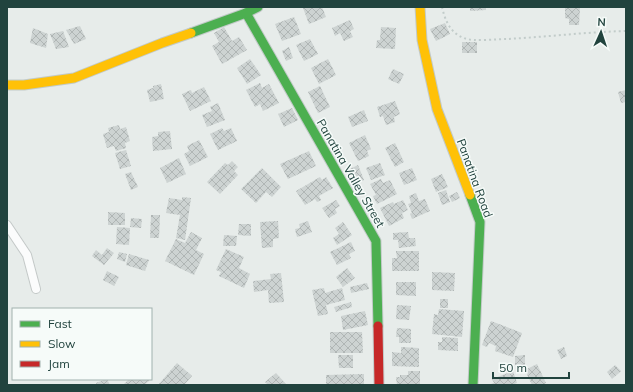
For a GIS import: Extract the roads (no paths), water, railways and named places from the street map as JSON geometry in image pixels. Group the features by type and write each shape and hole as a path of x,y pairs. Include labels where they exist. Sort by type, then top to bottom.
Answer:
{"street":[{"path":"7,85 24,85 74,78 162,43 246,13 258,7"},
{"name":"Panatina Road","path":"420,7 422,40 437,108 480,222 473,385"},
{"name":"Panatina Valley Street","path":"246,13 376,241 379,385"},
{"path":"7,225 27,255 36,289"}]}
